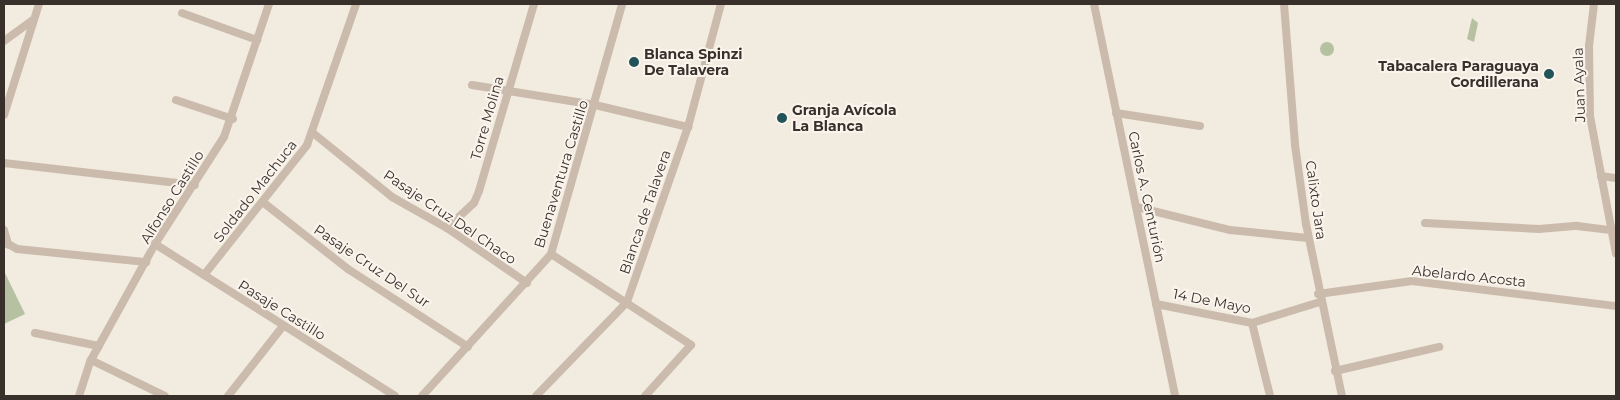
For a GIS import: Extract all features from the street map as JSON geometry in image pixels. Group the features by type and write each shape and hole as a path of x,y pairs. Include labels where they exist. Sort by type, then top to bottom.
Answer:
{"street":[{"path":"4,115 39,4"},
{"name":"Alfonso Castillo","path":"79,396 91,360 155,244 195,185 232,119 269,4"},
{"name":"Soldado Machuca","path":"204,275 264,203 313,133 356,4"},
{"name":"Torre Molina","path":"447,228 474,203 534,4"},
{"name":"Buenaventura Castillo","path":"422,396 552,254 622,4"},
{"name":"Blanca de Talavera","path":"536,396 627,302 688,126 721,4"},
{"name":"Carlos A. Centurión","path":"1094,4 1175,396"},
{"name":"Calixto Jara","path":"1284,4 1296,144 1308,238 1318,294 1342,396"},
{"name":"Juan Ayala","path":"1594,4 1589,46 1590,116 1615,240 1616,254"},
{"path":"182,13 258,40"},
{"path":"4,41 34,19"},
{"path":"472,85 595,105 688,126"},
{"path":"176,100 232,119"},
{"path":"1116,113 1200,126"},
{"name":"Pasaje Cruz Del Chaco","path":"313,133 392,197 447,228 527,283"},
{"path":"4,163 195,185"},
{"path":"1601,176 1616,178"},
{"name":"Pasaje Cruz Del Sur","path":"264,203 348,269 468,347"},
{"path":"1137,207 1230,230 1308,238"},
{"path":"1425,223 1539,229 1577,226 1612,230"},
{"path":"4,230 6,245 41,253 146,262"},
{"name":"Pasaje Castillo","path":"155,244 395,396"},
{"path":"552,254 689,342 690,348 645,396"},
{"name":"Abelardo Acosta","path":"1318,294 1412,281 1616,306"},
{"name":"14 De Mayo","path":"1156,304 1252,323 1320,302"},
{"path":"1252,323 1270,396"},
{"path":"228,396 283,326"},
{"path":"35,333 99,346"},
{"path":"1335,371 1439,347"},
{"path":"91,360 161,395"}],"green space":[{"path":"1472,18 1478,23 1474,42 1467,39"},
{"path":"1324,42 1330,42 1334,49 1330,56 1324,56 1320,52 1320,46"},
{"path":"4,271 25,314 4,324"}],"place":[{"name":"Blanca Spinzi De Talavera","path":"634,62"},
{"name":"Tabacalera Paraguaya Cordillerana","path":"1549,74"},
{"name":"Granja Avícola La Blanca","path":"782,118"}]}
